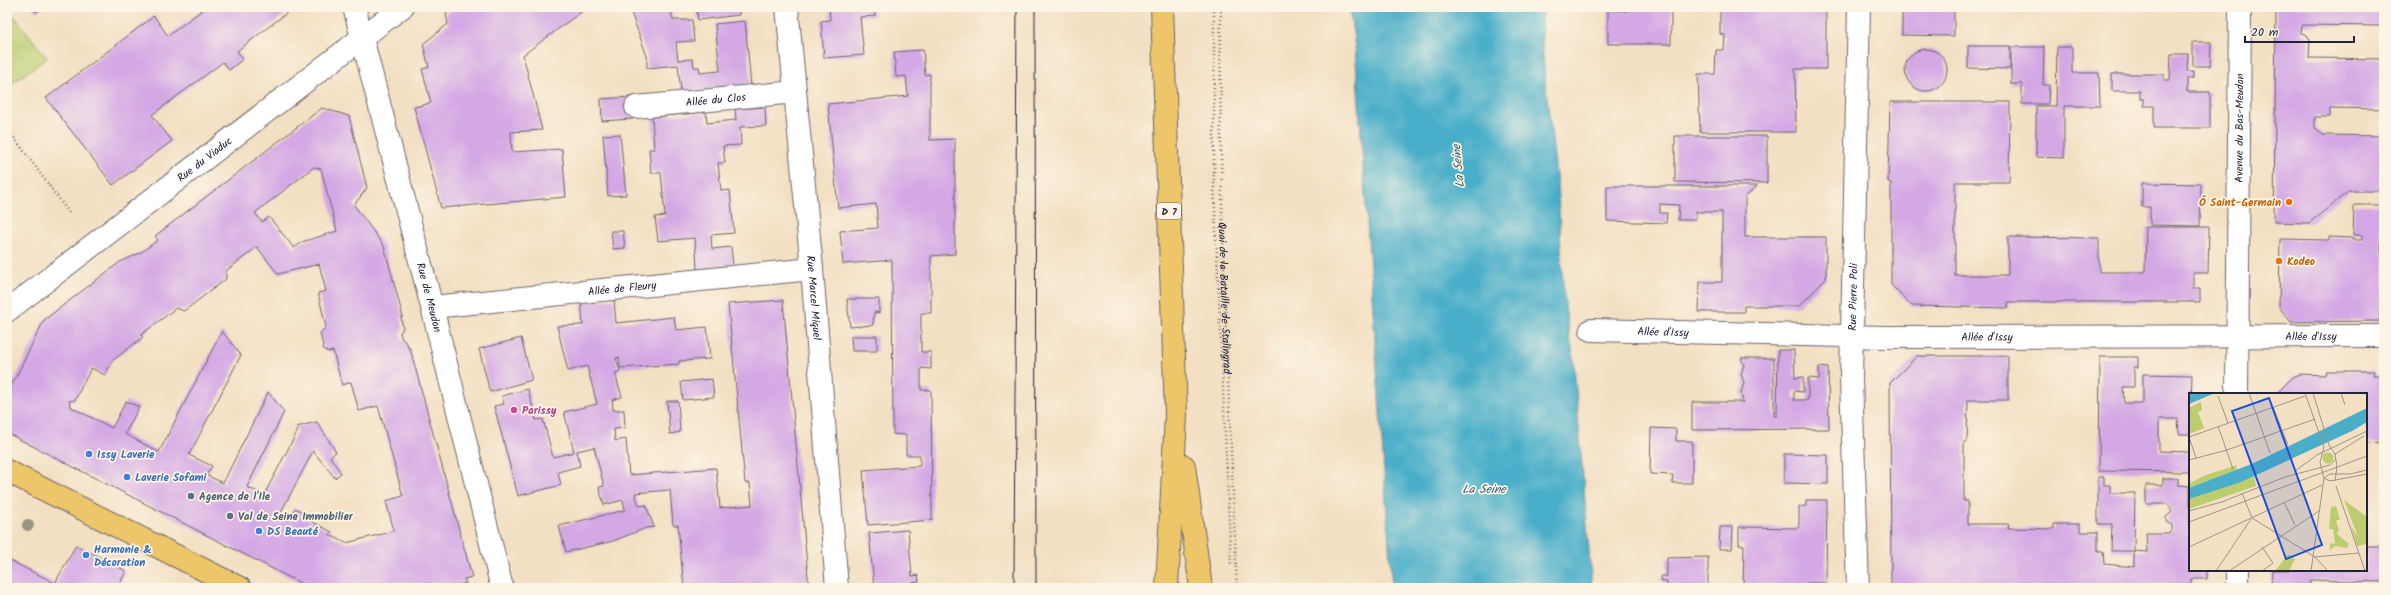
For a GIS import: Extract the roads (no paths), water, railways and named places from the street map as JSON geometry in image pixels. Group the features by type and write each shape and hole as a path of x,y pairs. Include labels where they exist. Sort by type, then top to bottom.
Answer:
{"main road":[{"name":"D 7","path":"1162,7 1176,415 1168,588"},
{"path":"1176,415 1201,588"},
{"path":"7,471 240,588"}],"street":[{"name":"Rue de Meudon","path":"354,7 432,307 502,588"},
{"name":"Rue du Viaduc","path":"7,311 402,7"},
{"name":"Rue Marcel Miquel","path":"787,7 812,269 837,588"},
{"name":"Rue Pierre Poli","path":"1858,588 1851,379 1859,7"},
{"name":"Avenue du Bas-Meudon","path":"2237,393 2240,7"},
{"name":"Allée du Clos","path":"636,107 795,92"},
{"name":"Allée de Fleury","path":"432,307 812,269"},
{"name":"Allée d'Issy","path":"1591,330 1852,336 2384,336"},
{"path":"2238,571 2238,588"}],"water":[{"name":"La Seine","path":"1349,7 1541,7 1545,78 1558,197 1562,276 1566,315 1573,354 1592,588 1392,588 1355,46"}],"tram line":[{"path":"1014,588 1017,7"},
{"path":"1035,7 1036,588"}],"place":[{"name":"Ô Saint-Germain","path":"2289,202"},
{"name":"Kodeo","path":"2279,261"},
{"name":"Parissy","path":"514,410"},
{"name":"Issy Laverie","path":"89,454"},
{"name":"Laverie Sofami","path":"127,477"},
{"name":"Agence de l'Ile","path":"191,496"},
{"name":"Val de Seine Immobilier","path":"230,516"},
{"name":"DS Beauté","path":"259,531"},
{"name":"Harmonie & Décoration","path":"86,555"}]}
